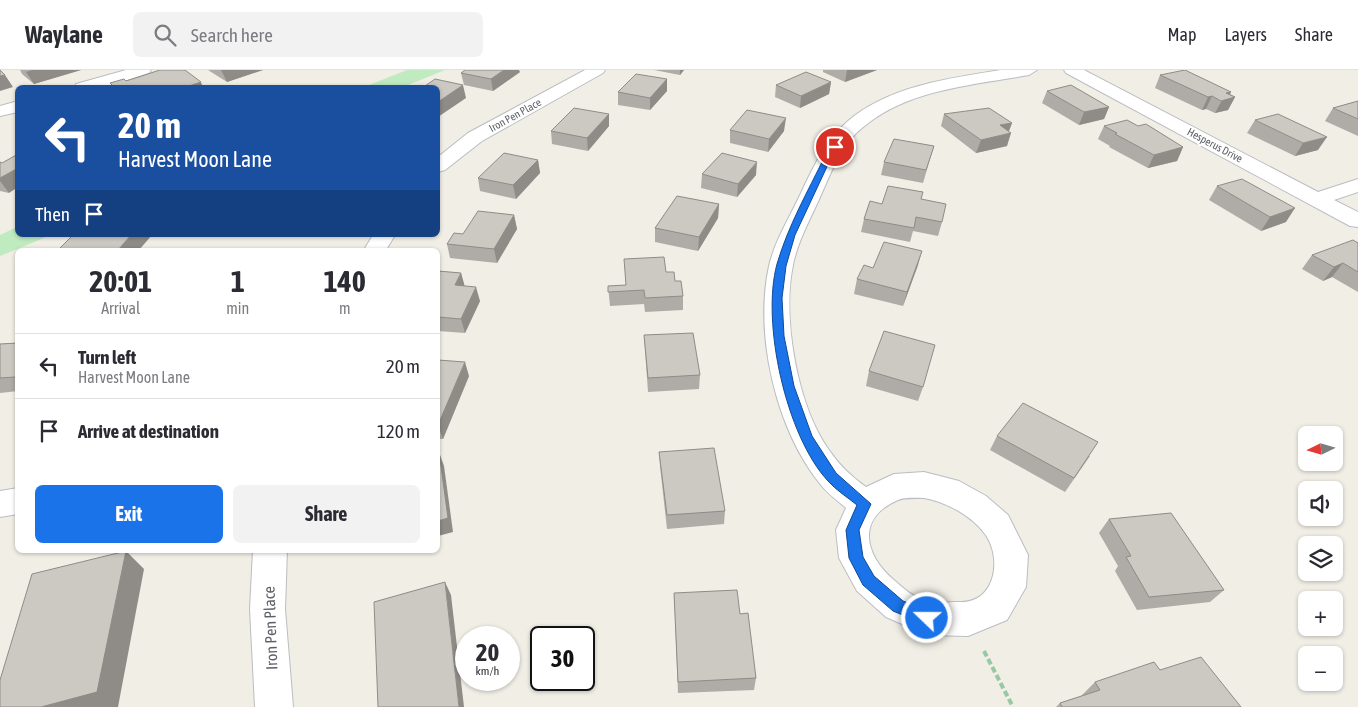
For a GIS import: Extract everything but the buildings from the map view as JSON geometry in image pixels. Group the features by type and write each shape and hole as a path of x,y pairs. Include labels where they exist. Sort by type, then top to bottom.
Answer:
{"street":[{"path":"92,85 143,70"},
{"name":"Iron Pen Place","path":"440,164 475,136 597,70"},
{"path":"864,504 832,477 806,438 788,386 778,336 777,298 781,266 791,235 829,156 856,123 900,99 933,89 1028,70"},
{"name":"Hesperus Drive","path":"1072,70 1358,221"},
{"path":"0,111 15,107"},
{"path":"1317,199 1358,185"},
{"path":"376,248 383,237"},
{"path":"924,485 948,490 976,505 997,525 1011,555 1009,587 995,608 968,619 927,618 898,606 868,580 856,558 852,530 864,504 894,487 924,485"},
{"path":"0,504 15,502"},
{"name":"Iron Pen Place","path":"270,553 267,573 268,641 274,707"}],"path":[{"path":"968,619 1013,707"}],"green space":[{"path":"407,70 445,70 408,85 369,85"},
{"path":"15,228 15,237 46,237 15,248 15,250 0,256 0,235"}],"route":[{"path":"835,147 791,235 781,266 777,298 778,336 788,386 806,438 832,477 864,504 852,530 856,558 868,580 898,606 927,618"}]}
